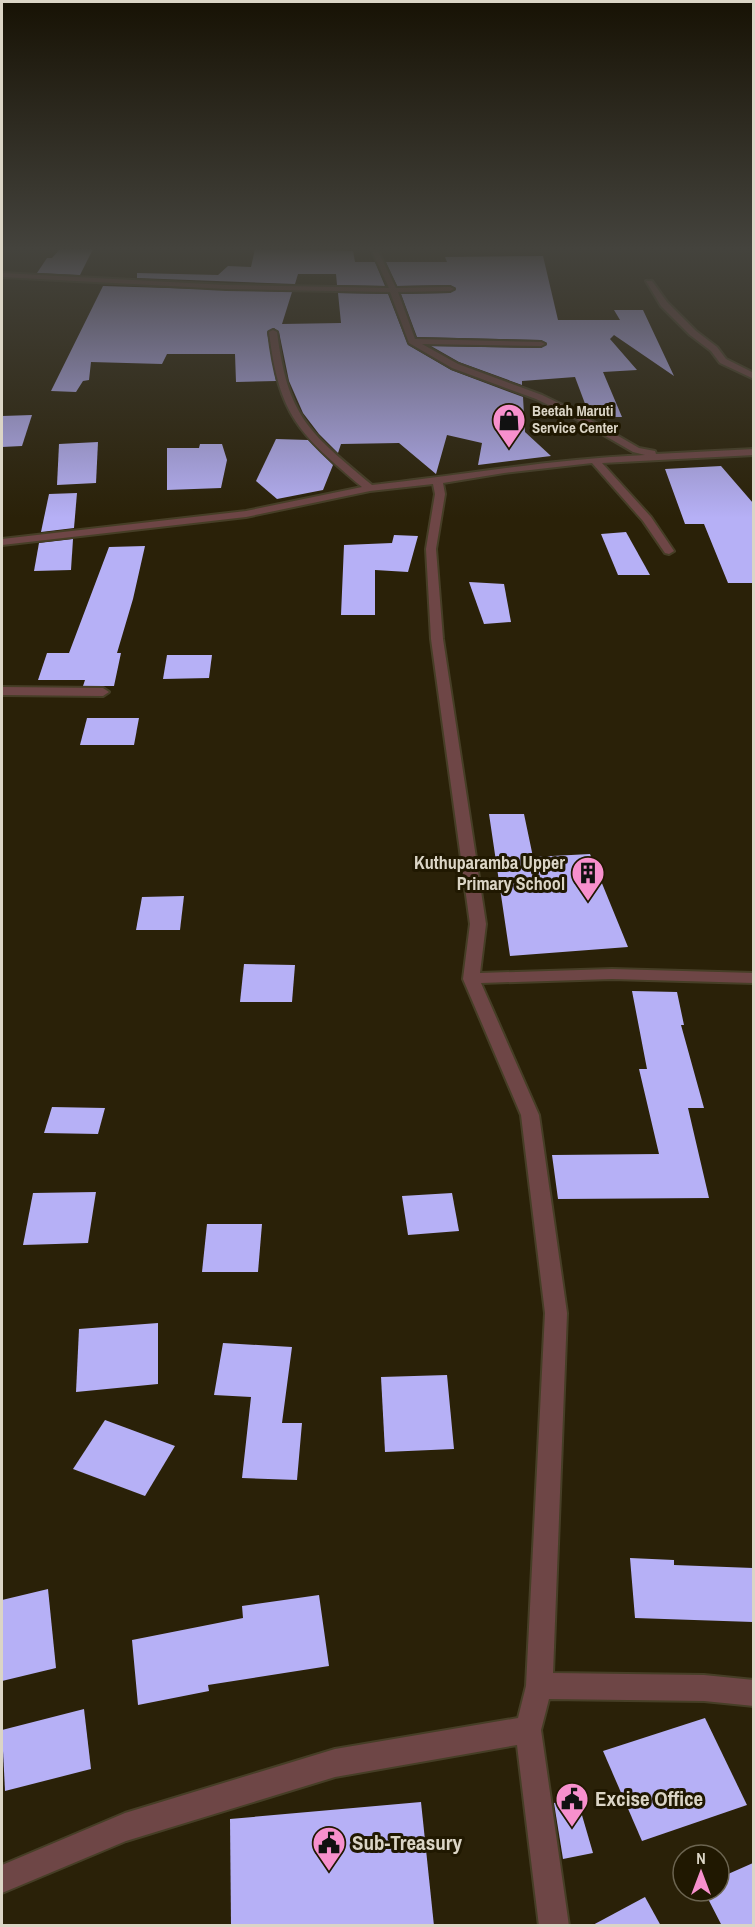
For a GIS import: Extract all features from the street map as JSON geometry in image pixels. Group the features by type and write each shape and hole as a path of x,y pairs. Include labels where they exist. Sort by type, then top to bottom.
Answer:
{"street":[{"path":"274,339 275,357 294,414 311,437 370,488"},
{"path":"701,339 714,349 723,361 753,377"},
{"path":"412,341 541,344"},
{"path":"412,341 454,366 538,397 574,414 636,450 673,457"},
{"path":"2,542 246,514 370,488 594,460 753,452"},
{"path":"594,460 647,519 669,551"},
{"path":"437,481 440,494 431,549 437,639 478,924 471,979 530,1115 556,1313 539,1686 528,1730 554,1926"},
{"path":"2,691 103,692"},
{"path":"471,979 526,974 651,974 753,978"},
{"path":"539,1686 704,1688 753,1693"},
{"path":"2,1879 125,1827 335,1763 528,1730"}],"building":[{"path":"77,339 268,339 276,381 236,382 235,354 167,354 162,364 91,362 89,380 83,381 76,392 51,391"},
{"path":"280,339 406,339 408,345 451,370 523,397 525,432 551,456 478,465 482,443 447,435 436,474 399,443 341,444 338,453 303,413 289,381"},
{"path":"497,339 610,339 637,370 603,372 622,417 590,417 575,377 522,381 522,385 459,362 431,346 541,348 547,343 541,340"},
{"path":"620,339 657,339 674,376"},
{"path":"32,415 22,446 2,447 2,416"},
{"path":"276,439 308,440 333,465 323,490 277,499 256,481"},
{"path":"98,442 96,483 57,485 59,444"},
{"path":"200,444 222,444 227,460 221,488 167,490 167,448 199,448"},
{"path":"721,466 753,503 753,583 728,583 704,524 685,524 665,469"},
{"path":"77,493 74,528 41,532 49,494"},
{"path":"626,532 650,575 618,575 601,534"},
{"path":"394,535 418,536 408,572 375,570 375,615 341,615 344,545 392,543"},
{"path":"73,539 71,570 34,571 39,543"},
{"path":"145,546 133,599 117,653 121,653 114,686 83,686 85,680 38,680 47,653 69,653 109,547"},
{"path":"469,582 504,584 511,622 484,624"},
{"path":"167,655 212,655 209,678 163,679"},
{"path":"87,718 139,718 134,745 80,745"},
{"path":"489,814 524,814 533,857 590,854 628,947 510,956"},
{"path":"184,896 180,930 136,930 142,897"},
{"path":"244,964 295,965 292,1002 240,1002"},
{"path":"632,991 677,992 684,1025 681,1025 704,1108 688,1108 709,1198 558,1199 552,1155 659,1154 639,1069 647,1069"},
{"path":"52,1107 105,1108 98,1134 44,1133"},
{"path":"96,1192 88,1243 23,1245 33,1193"},
{"path":"452,1193 459,1231 408,1235 402,1196"},
{"path":"207,1224 262,1224 258,1272 202,1272"},
{"path":"158,1323 158,1384 76,1392 79,1329"},
{"path":"223,1343 292,1347 282,1423 302,1423 297,1480 242,1478 251,1397 214,1395"},
{"path":"447,1375 454,1449 385,1452 381,1377"},
{"path":"105,1420 175,1446 145,1496 73,1469"},
{"path":"630,1558 674,1560 674,1565 753,1568 753,1622 635,1618"},
{"path":"48,1589 56,1668 2,1681 2,1600"},
{"path":"319,1595 329,1666 208,1685 209,1691 138,1705 132,1640 243,1618 242,1606"},
{"path":"84,1709 91,1769 5,1791 2,1730"},
{"path":"705,1718 747,1805 642,1841 603,1751"},
{"name":"Excise Office","path":"577,1798 593,1853 563,1859 554,1803"},
{"name":"Sub-Treasury","path":"421,1802 434,1926 231,1926 230,1819"},
{"path":"753,1863 753,1926 722,1926 710,1903 731,1903 731,1873"},
{"path":"645,1897 661,1926 591,1926"}],"place":[{"name":"Beetah Maruti Service Center","path":"509,449"},
{"name":"Kuthuparamba Upper Primary School","path":"588,902"},
{"name":"Excise Office","path":"572,1828"},
{"name":"Sub-Treasury","path":"329,1872"}]}
